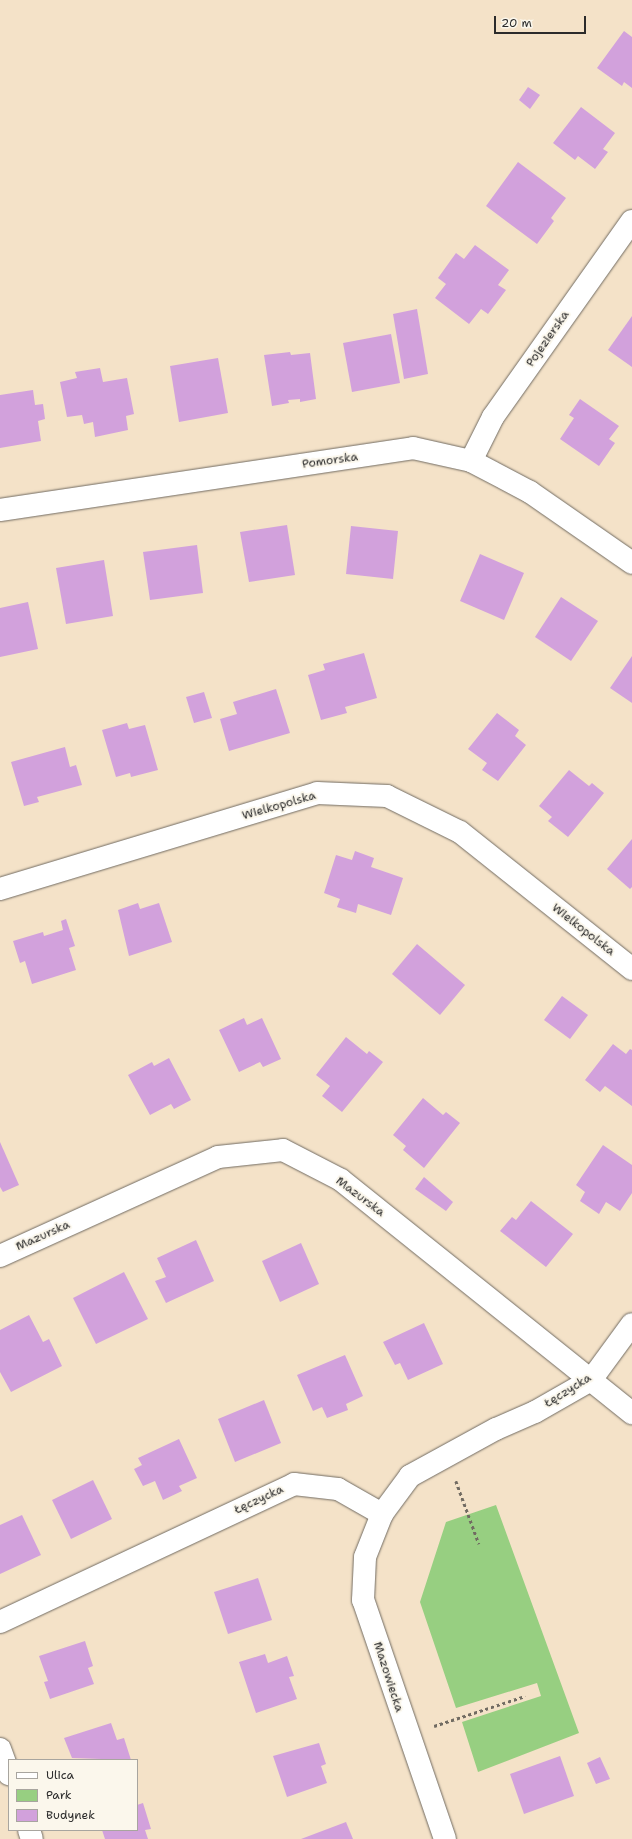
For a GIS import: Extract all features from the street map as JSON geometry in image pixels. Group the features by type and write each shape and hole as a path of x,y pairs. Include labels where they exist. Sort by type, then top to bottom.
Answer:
{"street":[{"name":"Pojezierska","path":"471,461 493,417 632,221"},
{"name":"Pomorska","path":"0,510 413,448 471,461 530,492 632,563"},
{"name":"Wielkopolska","path":"0,889 317,793 387,796 460,832 632,969"},
{"name":"Mazurska","path":"0,1256 218,1157 282,1150 341,1180 632,1413"},
{"name":"Łęczycka","path":"0,1622 294,1484 338,1489 382,1514 410,1476 535,1412 591,1380 632,1324"},
{"name":"Mazowiecka","path":"382,1514 365,1557 363,1600 407,1735 444,1839"},
{"path":"0,1749 8,1771"}],"path":[{"path":"447,1456 479,1544"},
{"path":"407,1735 525,1696"}],"green space":[{"path":"496,1505 579,1733 478,1772 462,1722 541,1696 537,1683 456,1708 420,1602 446,1522"}],"building":[{"path":"624,31 632,37 632,88 624,82 622,86 597,68"},
{"path":"528,87 540,95 530,109 519,100"},
{"path":"581,107 615,133 603,149 608,152 595,169 578,156 575,160 553,143"},
{"path":"518,162 566,198 551,218 554,221 537,244 486,206"},
{"path":"475,245 509,270 498,285 506,290 488,314 481,309 469,324 435,298 446,284 438,278 456,253 464,259"},
{"path":"417,309 428,374 404,379 393,314"},
{"path":"632,316 632,367 608,350"},
{"path":"391,334 400,383 352,392 343,343"},
{"path":"290,352 291,355 310,353 316,399 300,402 300,399 288,400 289,403 272,406 264,355"},
{"path":"218,358 228,413 179,422 170,366"},
{"path":"100,368 103,382 127,378 134,414 126,416 128,430 95,437 93,422 84,424 82,415 67,417 60,382 77,378 75,372"},
{"path":"33,390 35,405 43,404 45,419 38,421 41,441 0,448 0,395"},
{"path":"580,399 619,426 609,439 615,443 599,466 560,439 574,418 569,415"},
{"path":"287,525 295,575 249,582 240,532"},
{"path":"351,526 398,531 393,579 346,574"},
{"path":"197,545 203,593 150,600 143,552"},
{"path":"480,554 524,573 504,620 460,601"},
{"path":"104,560 113,616 66,624 56,568"},
{"path":"561,597 598,621 571,661 535,637"},
{"path":"28,602 38,649 0,657 0,608"},
{"path":"364,653 377,698 345,707 347,713 321,720 308,675 325,670 323,664"},
{"path":"632,656 632,703 610,688"},
{"path":"276,689 290,733 229,751 220,719 237,714 233,702"},
{"path":"204,692 212,718 194,723 186,697"},
{"path":"497,713 519,730 515,736 526,745 498,781 482,770 487,763 468,749"},
{"path":"127,723 129,729 145,725 158,770 131,777 130,773 116,777 102,730"},
{"path":"65,747 70,767 76,765 82,785 37,797 39,802 24,806 11,762"},
{"path":"569,770 589,786 592,783 604,793 568,837 548,821 552,817 539,806"},
{"path":"632,839 632,887 630,889 607,869"},
{"path":"355,851 374,858 371,867 403,878 391,915 358,904 356,913 337,907 340,899 324,893 336,855 352,860"},
{"path":"138,903 140,909 159,903 172,942 129,956 118,910"},
{"path":"66,919 75,946 69,948 76,970 32,984 25,961 20,963 13,941 43,932 44,936 63,930 61,921"},
{"path":"417,944 465,985 440,1015 392,974"},
{"path":"562,996 588,1015 570,1039 544,1020"},
{"path":"244,1018 247,1025 262,1018 281,1059 263,1067 260,1062 239,1072 219,1030"},
{"path":"346,1037 367,1054 369,1051 383,1062 342,1112 322,1096 330,1086 316,1075"},
{"path":"613,1044 626,1054 630,1049 632,1050 632,1106 605,1086 600,1092 585,1080"},
{"path":"169,1058 191,1100 174,1109 171,1104 150,1115 128,1075 152,1062 154,1066"},
{"path":"423,1098 443,1115 446,1112 460,1123 424,1168 403,1150 406,1146 393,1135"},
{"path":"0,1142 19,1185 3,1192 0,1187"},
{"path":"603,1145 632,1165 632,1193 620,1211 606,1202 599,1214 580,1201 585,1192 576,1185"},
{"path":"424,1177 453,1202 446,1211 415,1189"},
{"path":"531,1201 573,1234 546,1267 500,1231 512,1217 516,1220"},
{"path":"196,1240 214,1281 166,1303 155,1281 166,1277 157,1258"},
{"path":"301,1243 319,1284 280,1302 262,1261"},
{"path":"124,1272 148,1319 96,1344 73,1298"},
{"path":"29,1315 43,1342 49,1339 62,1366 11,1392 0,1372 0,1330"},
{"path":"424,1323 443,1364 408,1380 400,1363 395,1365 383,1342"},
{"path":"345,1355 363,1396 346,1404 348,1410 327,1418 322,1407 313,1411 297,1375"},
{"path":"264,1400 281,1443 235,1462 218,1419"},
{"path":"179,1439 197,1478 179,1486 182,1491 163,1500 155,1481 143,1486 134,1469 142,1465 138,1458"},
{"path":"93,1480 112,1519 71,1539 52,1500"},
{"path":"22,1515 41,1555 0,1574 0,1525"},
{"path":"258,1578 272,1620 228,1634 214,1592"},
{"path":"85,1641 93,1666 88,1668 94,1684 50,1699 44,1682 48,1681 39,1656"},
{"path":"265,1654 268,1663 287,1656 294,1676 289,1677 297,1699 256,1713 239,1662"},
{"path":"111,1723 117,1740 124,1738 131,1759 72,1758 64,1738"},
{"path":"319,1743 326,1764 321,1766 327,1783 287,1797 273,1756"},
{"path":"560,1756 574,1796 524,1814 510,1774"},
{"path":"600,1757 610,1779 596,1784 587,1763"},
{"path":"143,1803 151,1829 145,1830 148,1839 105,1839 102,1831 138,1831 138,1805"},
{"path":"346,1822 353,1839 301,1839"}]}
